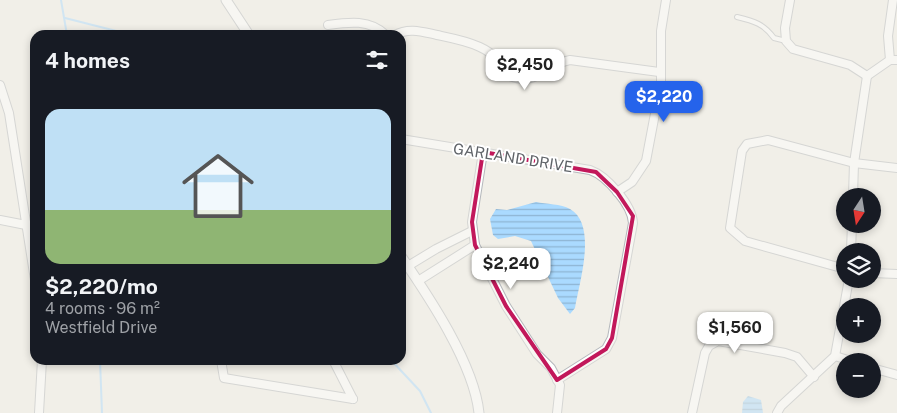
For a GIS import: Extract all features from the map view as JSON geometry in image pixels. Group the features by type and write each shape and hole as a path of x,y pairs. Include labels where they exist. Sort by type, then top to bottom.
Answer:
{"street":[{"path":"226,0 246,30"},
{"path":"617,192 632,182 646,161 661,82 659,72 661,31 666,0"},
{"path":"790,0 785,28 786,41 793,49 850,65 868,76"},
{"path":"853,188 854,162 868,76 894,60 888,36 893,0"},
{"path":"328,25 352,22 372,25 379,30"},
{"path":"406,30 469,41 487,52 503,67 505,74 525,80 535,78 561,62 570,60 659,72"},
{"path":"1,88 9,113 30,249"},
{"name":"GARLAND DRIVE","path":"406,140 590,170 604,177 633,216 612,338 606,349 557,380"},
{"path":"836,266 745,241 730,228 742,151 747,144 768,140 854,162 897,168"},
{"path":"483,152 472,231 475,245 506,306 537,354 551,368 560,385 557,413"},
{"path":"0,220 26,225"},
{"path":"408,266 472,231"},
{"path":"418,281 475,245"},
{"path":"436,249 445,263"},
{"path":"406,263 418,281 462,362 470,379 479,413"},
{"path":"881,273 897,274"},
{"path":"777,413 781,406 835,356 847,288"},
{"path":"692,413 705,354 710,346 718,341 785,353 797,358 814,377"},
{"path":"39,413 42,365"},
{"path":"223,365 224,378 352,399 335,365"},
{"path":"881,371 897,375"}],"lane":[{"path":"737,17 766,26 774,38 786,41"}],"highlighted area":[{"path":"483,152 596,172 617,192 633,216 612,338 606,349 557,380 506,306 475,245 472,222"}],"water":[{"path":"536,202 570,209 578,217 583,228 585,241 583,270 575,308 570,314 558,298 531,241 515,236 498,239 493,235 490,219 496,209 507,210"},
{"path":"748,396 761,400 763,413 742,413 743,402"}],"waterway":[{"path":"61,0 66,30"},
{"path":"65,18 112,30"},
{"path":"100,365 102,413"},
{"path":"396,365 420,391 431,413"}]}
